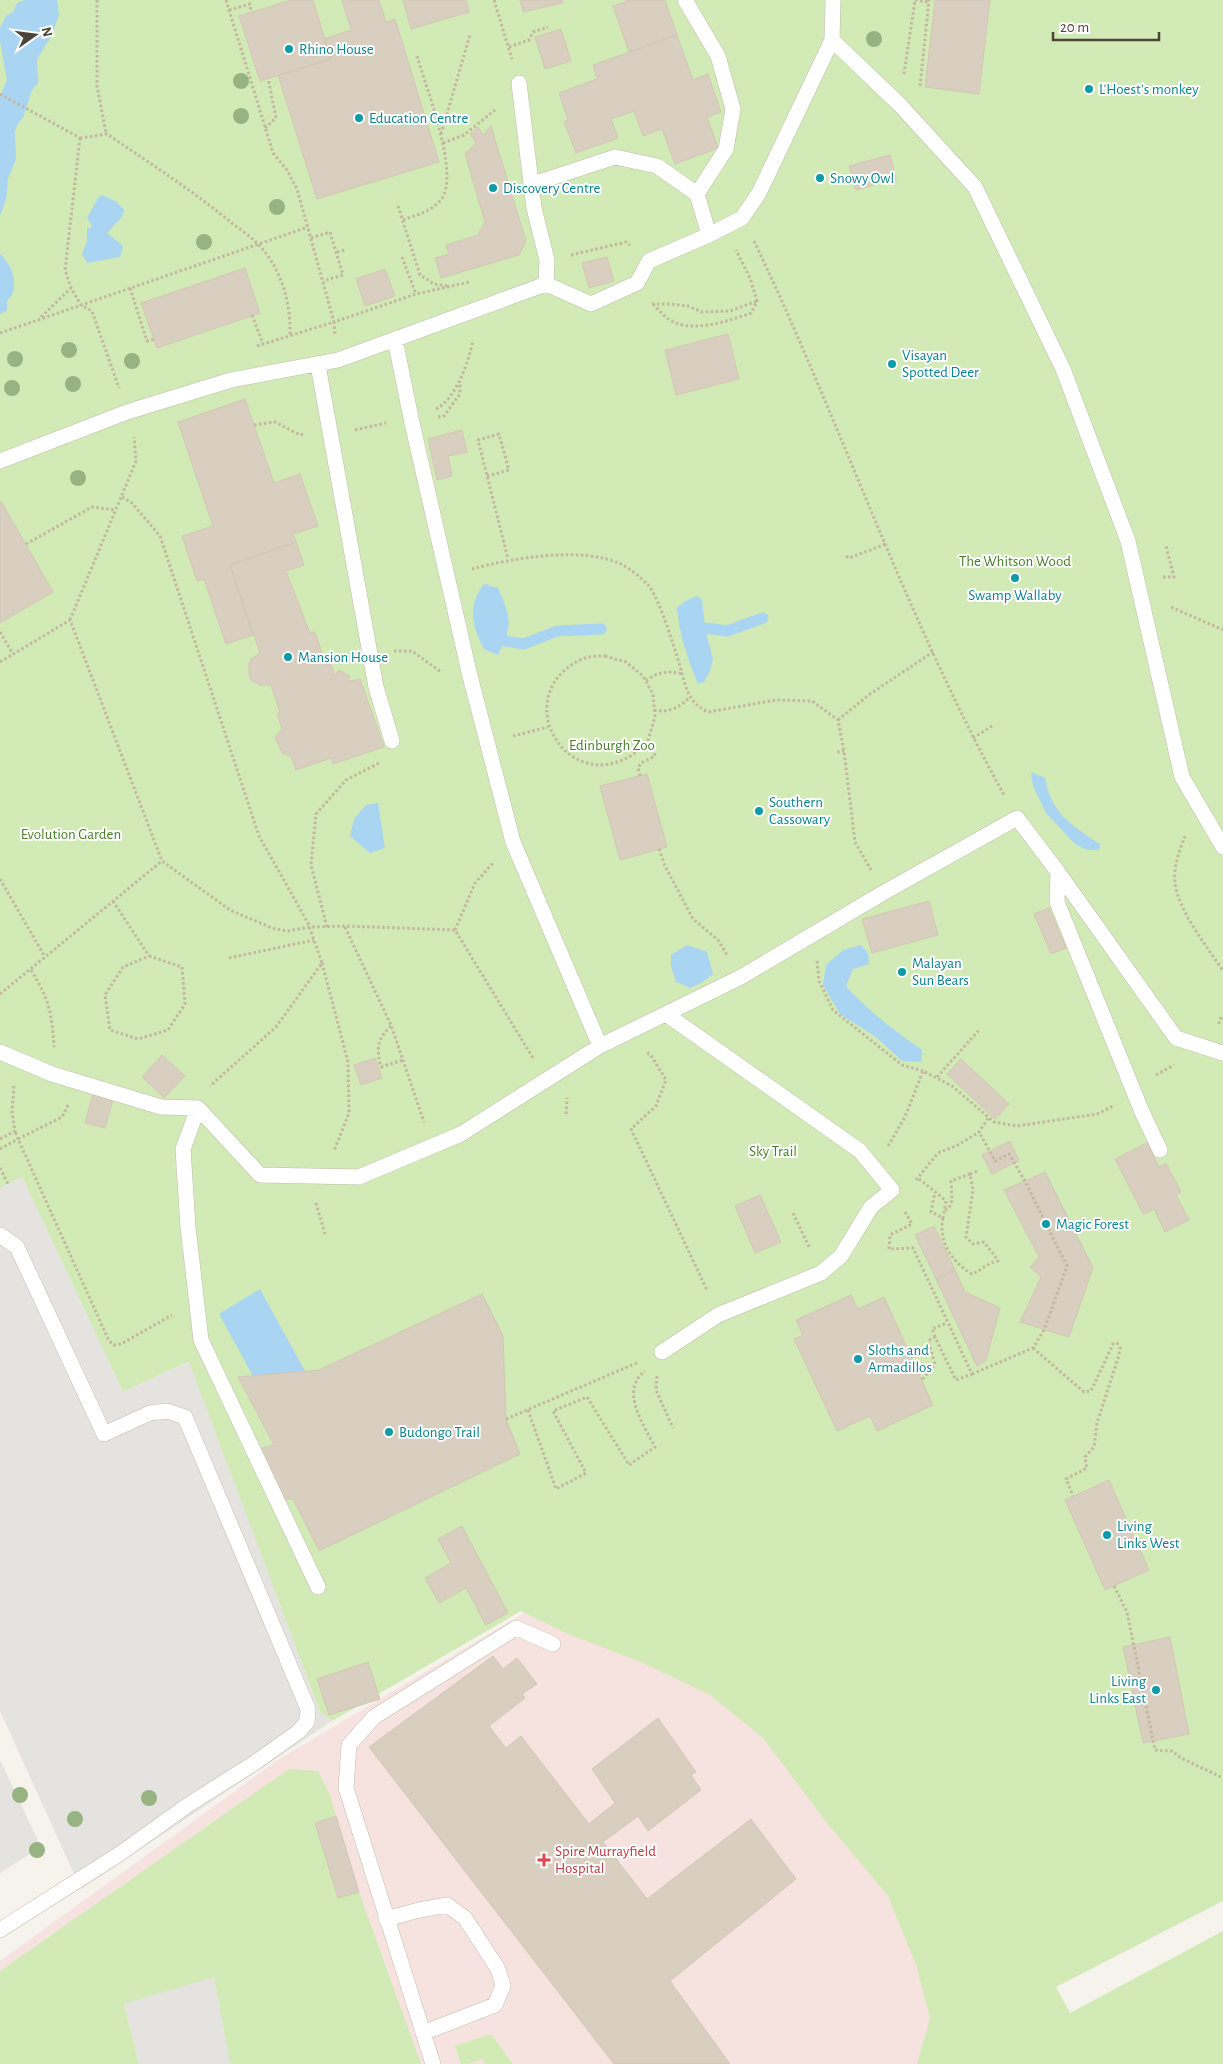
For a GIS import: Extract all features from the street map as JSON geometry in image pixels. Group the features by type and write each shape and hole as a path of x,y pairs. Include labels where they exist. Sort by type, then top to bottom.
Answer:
{"lane":[{"path":"685,0 718,56 733,109 726,149 697,194"},
{"path":"0,461 126,412 231,380 338,360 546,284 591,304 637,283 649,261 725,228 742,218 759,193 832,40 833,0"},
{"path":"832,40 900,105 975,187 1063,369 1128,540 1139,596 1182,777 1223,847"},
{"path":"519,83 533,184 534,208 547,260 546,284"},
{"path":"533,184 615,157 657,166 697,194 709,235"},
{"path":"395,339 470,676 513,842 600,1046"},
{"path":"318,365 369,652 376,687 392,741"},
{"path":"0,1052 52,1074 161,1107 198,1108 260,1174 359,1177 461,1134 600,1046 741,977 883,893 1017,818 1058,872 1176,1038 1223,1053"},
{"path":"1058,872 1056,902 1132,1088 1160,1150"},
{"path":"660,1356 718,1315 821,1273 842,1256 871,1207 892,1190 860,1151 666,1014"},
{"path":"198,1108 183,1149 188,1227 201,1340 318,1588"},
{"path":"0,1235 18,1247 104,1434 150,1413 167,1411 185,1417 308,1709 307,1722 298,1732 256,1762 188,1805 121,1853 0,1930"},
{"path":"433,2064 346,1788 349,1746 374,1717 516,1628 553,1644"},
{"path":"386,1919 447,1905 465,1918 498,1969 502,1986 495,2005 423,2033"}],"path":[{"path":"96,0 97,86 106,134"},
{"path":"226,0 273,154 287,170 297,189 334,322 416,294 471,281"},
{"path":"443,143 464,135 494,112 519,83 494,0"},
{"path":"900,105 915,0 929,1 922,66"},
{"path":"229,10 250,4 251,12"},
{"path":"508,48 529,40 533,32 548,27"},
{"path":"440,135 470,35"},
{"path":"402,220 425,212 442,200 448,178 443,143 417,56"},
{"path":"265,128 276,118 268,78"},
{"path":"0,94 80,138 106,134 200,197 258,244 272,264 287,296 291,314 290,335"},
{"path":"0,662 70,620 136,461 133,427 126,412 92,311 81,305 71,288 65,270 80,138"},
{"path":"398,206 420,275 434,284 452,287"},
{"path":"742,218 783,302 933,652 973,738 1017,818"},
{"path":"0,333 308,227"},
{"path":"653,304 668,320 695,327 720,324 751,313 757,301 750,278 725,228"},
{"path":"311,238 330,232 337,252 343,275 323,281"},
{"path":"402,236 407,234"},
{"path":"547,260 626,242"},
{"path":"337,252 345,250"},
{"path":"402,257 416,294"},
{"path":"39,319 71,288"},
{"path":"130,288 147,341 154,339"},
{"path":"646,304 688,306 702,312 730,311 757,301"},
{"path":"252,316 263,344"},
{"path":"353,430 412,418 438,409 460,380 470,356 474,332"},
{"path":"412,418 444,416 460,394 460,380"},
{"path":"254,425 275,422 300,435 329,428"},
{"path":"486,476 509,470 499,434 478,440 486,476 508,559"},
{"path":"122,497 132,504 160,536 258,836 310,927 322,963 348,1062 349,1113 324,1176"},
{"path":"26,544 92,507 115,510"},
{"path":"846,556 849,558 886,544"},
{"path":"1155,577 1174,577 1166,546"},
{"path":"448,575 508,559 587,554 622,564 649,586 663,616 689,698 708,712 776,700 812,701 838,720 844,751 855,842 883,893"},
{"path":"1139,596 1162,603 1223,630"},
{"path":"70,620 162,861 230,910 272,928 287,931 310,927 345,926 455,930"},
{"path":"0,632 13,654"},
{"path":"369,652 412,650 445,676 470,676"},
{"path":"838,720 870,694 933,652"},
{"path":"604,656 626,662 646,681 653,694 655,717 647,744 616,763 593,764 575,759 560,747 548,727 546,706 552,685 565,669 584,658 604,656"},
{"path":"646,681 657,673 682,674"},
{"path":"654,710 661,712 676,708 689,698"},
{"path":"973,738 992,726"},
{"path":"487,743 548,727"},
{"path":"327,927 311,865 316,814 346,780 379,762 392,741"},
{"path":"640,776 638,768 641,763 655,756 653,749 647,744"},
{"path":"837,752 844,751"},
{"path":"1203,814 1185,836 1177,860 1175,882 1183,909 1223,971"},
{"path":"455,930 475,883 513,842"},
{"path":"659,849 665,866 693,919 718,940 741,977"},
{"path":"0,994 162,861"},
{"path":"0,879 45,957"},
{"path":"114,901 148,956 182,967 185,1004 168,1030 138,1039 110,1030 105,994 123,967 148,956"},
{"path":"345,926 391,1025 432,1146"},
{"path":"455,930 546,1079"},
{"path":"814,934 819,982 833,1010 902,1064 937,1077 952,1086 994,1122 1017,1126 1097,1114 1123,1100 1132,1088 1206,1048"},
{"path":"229,958 314,940"},
{"path":"198,1108 211,1084 276,1027 322,963"},
{"path":"31,970 43,990 52,1018 54,1054 52,1074"},
{"path":"391,1025 382,1034 378,1045 378,1057 381,1067 403,1060"},
{"path":"937,1077 980,1029"},
{"path":"615,1038 650,1054 666,1080 656,1106 631,1129 718,1315"},
{"path":"15,1059 12,1112 15,1131 108,1341 114,1345 121,1344 196,1302"},
{"path":"874,1168 905,1117 923,1071"},
{"path":"0,1149 62,1117"},
{"path":"972,1374 913,1248 888,1249 890,1235 912,1224 892,1190 919,1179 938,1153 958,1145 979,1132 989,1118"},
{"path":"0,1139 15,1131"},
{"path":"947,1323 932,1329 956,1380 1033,1348 1044,1330 1067,1266 1025,1181 1009,1154 995,1161 979,1132"},
{"path":"0,1168 8,1184"},
{"path":"945,1210 949,1208 952,1200 951,1181 978,1171"},
{"path":"919,1179 946,1200 941,1230 949,1252 959,1266 972,1274 981,1270 988,1263 998,1261 994,1253 989,1250 984,1242 973,1244 966,1237 973,1190 970,1174"},
{"path":"935,1192 931,1212 943,1218"},
{"path":"794,1213 821,1273"},
{"path":"922,1380 935,1364 928,1341 935,1337"},
{"path":"1033,1348 1084,1392 1091,1391 1113,1344 1117,1343 1120,1348 1096,1422 1094,1447 1085,1457 1087,1468 1066,1479 1073,1496"},
{"path":"528,1410 556,1489 586,1473 552,1411 588,1397 629,1464 655,1447 636,1411 633,1391 637,1376 660,1356"},
{"path":"506,1419 660,1356"},
{"path":"660,1356 656,1390 673,1428"},
{"path":"1114,1586 1127,1612 1155,1750 1172,1751 1181,1758 1223,1778"}],"shaded area":[{"path":"22,1177 123,1392 189,1362 320,1712 332,1721 81,1889 0,1711 0,1188"},
{"name":"Spire Murrayfield Hospital","path":"688,1515 1098,2064 0,2064 0,1961 278,1760"},
{"path":"0,1760 41,1847 0,1873"},
{"path":"214,1977 230,2064 139,2064 124,2004"}],"green space":[{"name":"Edinburgh Zoo","path":"0,0 1223,0 1223,1901 1056,1987 1070,2013 1223,1931 1223,2064 917,2064 930,2018 916,1965 888,1896 827,1823 763,1738 710,1695 641,1662 568,1634 521,1611 332,1721 320,1712 188,1362 123,1392 22,1177 0,1188"},
{"path":"289,1769 318,1771 330,1795 336,1816 315,1823 338,1898 359,1892 421,2064 230,2064 214,1978 124,2004 139,2064 0,2064 0,1971"},
{"path":"491,2034 513,2064 485,2064 483,2059 468,2064 461,2064 455,2046"}],"water":[{"path":"25,0 57,0 59,15 51,37 37,59 38,83 32,90 23,118 18,123 15,132 16,159 8,179 6,199 0,216 0,96 7,80 0,41 0,28 6,16 13,12 17,3"},
{"path":"102,195 117,202 124,210 122,217 107,233 123,246 120,257 87,263 82,254 87,241 87,228 92,226 87,218 98,198"},
{"path":"0,254 11,270 14,290 7,301 7,311 0,314"},
{"path":"484,584 498,588 508,614 508,629 498,655 484,649 474,625 473,608 475,600"},
{"path":"696,596 702,599 705,628 713,659 710,671 704,682 698,684 687,656 677,608"},
{"path":"1031,772 1045,778 1052,801 1058,810 1080,831 1100,844 1099,850 1087,850 1075,844 1046,813 1033,786"},
{"path":"378,803 385,848 370,853 350,836 354,819 366,805"},
{"path":"687,945 707,952 713,974 703,982 690,988 676,982 671,966 671,955"},
{"path":"861,945 868,953 869,964 853,969 846,986 873,1013 922,1050 921,1062 902,1061 876,1037 840,1014 823,985 826,965 843,950"},
{"path":"260,1289 305,1371 253,1376 219,1314"}],"building":[{"name":"Rhino House","path":"291,0 313,0 331,59 260,81 239,16"},
{"name":"Education Centre","path":"342,0 379,0 386,22 395,19 439,162 317,199 278,75 331,59 324,39 351,30"},
{"path":"403,0 466,0 469,12 411,29"},
{"path":"520,0 562,0 563,3 523,12"},
{"path":"629,0 665,0 677,35 629,52 613,6"},
{"path":"935,0 990,0 979,94 925,87"},
{"path":"561,29 571,61 545,69 535,37"},
{"path":"677,35 693,80 708,74 721,112 707,117 718,148 675,164 662,129 643,136 634,111 611,119 618,138 576,153 564,122 568,120 559,93 597,79 593,65"},
{"name":"Discovery Centre","path":"491,126 526,241 519,255 441,278 435,258 449,254 446,245 478,235 485,222 465,154 476,143 470,134 478,127 483,135"},
{"path":"890,155 896,179 856,190 849,166"},
{"path":"607,257 614,281 589,288 582,263"},
{"path":"245,268 260,313 157,348 141,303"},
{"path":"385,269 395,296 365,306 356,279"},
{"path":"728,334 739,379 676,395 665,350"},
{"path":"245,399 274,483 300,474 318,526 293,534 296,542 230,565 253,635 226,644 204,579 197,581 182,536 213,526 178,422"},
{"path":"462,430 467,452 448,456 452,476 437,480 428,439"},
{"path":"0,502 53,592 0,623"},
{"name":"Mansion House","path":"296,542 304,565 286,571 310,633 315,632 326,665 331,664 335,676 339,670 350,676 348,680 360,679 384,747 333,764 331,758 296,770 291,756 282,753 275,737 282,729 277,714 280,713 271,685 260,685 251,680 249,674 251,659 260,653 230,565"},
{"path":"647,774 667,847 620,860 600,786"},
{"path":"929,901 938,935 872,953 862,919"},
{"path":"1049,908 1066,948 1051,954 1034,914"},
{"path":"162,1055 185,1076 164,1098 142,1077"},
{"path":"375,1058 382,1078 361,1085 354,1065"},
{"path":"961,1059 1009,1104 995,1119 947,1074"},
{"path":"93,1094 113,1099 105,1128 85,1123"},
{"path":"1010,1141 1019,1161 992,1174 982,1155"},
{"path":"1147,1143 1159,1167 1166,1163 1181,1192 1176,1195 1189,1220 1165,1232 1154,1209 1143,1214 1115,1159"},
{"name":"Magic Forest","path":"1045,1172 1093,1268 1069,1337 1020,1322 1041,1277 1030,1267 1039,1257 1004,1190"},
{"path":"760,1195 781,1242 755,1253 735,1206"},
{"path":"934,1226 955,1270 936,1279 915,1235"},
{"path":"955,1270 965,1292 1000,1308 986,1360 977,1366 936,1279"},
{"name":"Budongo Trail","path":"482,1294 503,1336 506,1419 520,1454 319,1551 293,1499 277,1498 254,1450 274,1445 238,1377 319,1370"},
{"name":"Sloths and Armadillos","path":"851,1295 858,1309 884,1297 933,1405 877,1431 870,1416 837,1431 794,1339 803,1335 796,1320"},
{"name":"Living Links West","path":"1109,1480 1149,1570 1105,1590 1065,1500"},
{"path":"462,1526 508,1613 486,1625 466,1588 439,1603 425,1578 451,1563 438,1539"},
{"name":"Living Links East","path":"1170,1637 1189,1734 1143,1743 1123,1647"},
{"path":"493,1656 503,1669 517,1658 537,1684 522,1694 525,1698 489,1726 506,1748 521,1736 589,1824 615,1803 592,1769 658,1718 696,1772 691,1775 701,1790 648,1831 638,1816 603,1842 647,1899 751,1819 796,1879 670,1981 730,2064 614,2064 369,1747"},
{"path":"368,1662 380,1699 329,1715 317,1679"},
{"path":"336,1816 359,1892 338,1898 315,1823"}],"waterway":[{"path":"705,628 727,631 763,618"},
{"path":"505,641 524,644 557,631 601,629"}],"place":[{"name":"Rhino House","path":"289,49"},
{"name":"L'Hoest's monkey","path":"1089,89"},
{"name":"Education Centre","path":"359,118"},
{"name":"Snowy Owl","path":"820,178"},
{"name":"Discovery Centre","path":"493,188"},
{"name":"Visayan Spotted Deer","path":"892,364"},
{"name":"Swamp Wallaby","path":"1015,578"},
{"name":"Mansion House","path":"288,657"},
{"name":"Southern Cassowary","path":"759,811"},
{"name":"Malayan Sun Bears","path":"902,972"},
{"name":"Magic Forest","path":"1046,1224"},
{"name":"Sloths and Armadillos","path":"858,1359"},
{"name":"Budongo Trail","path":"389,1432"},
{"name":"Living Links West","path":"1107,1535"},
{"name":"Living Links East","path":"1156,1690"},
{"name":"Spire Murrayfield Hospital","path":"544,1860"}],"park label":[{"name":"The Whitson Wood","path":"1015,561"},
{"name":"Evolution Garden","path":"71,834"},
{"name":"Sky Trail","path":"773,1151"}]}
